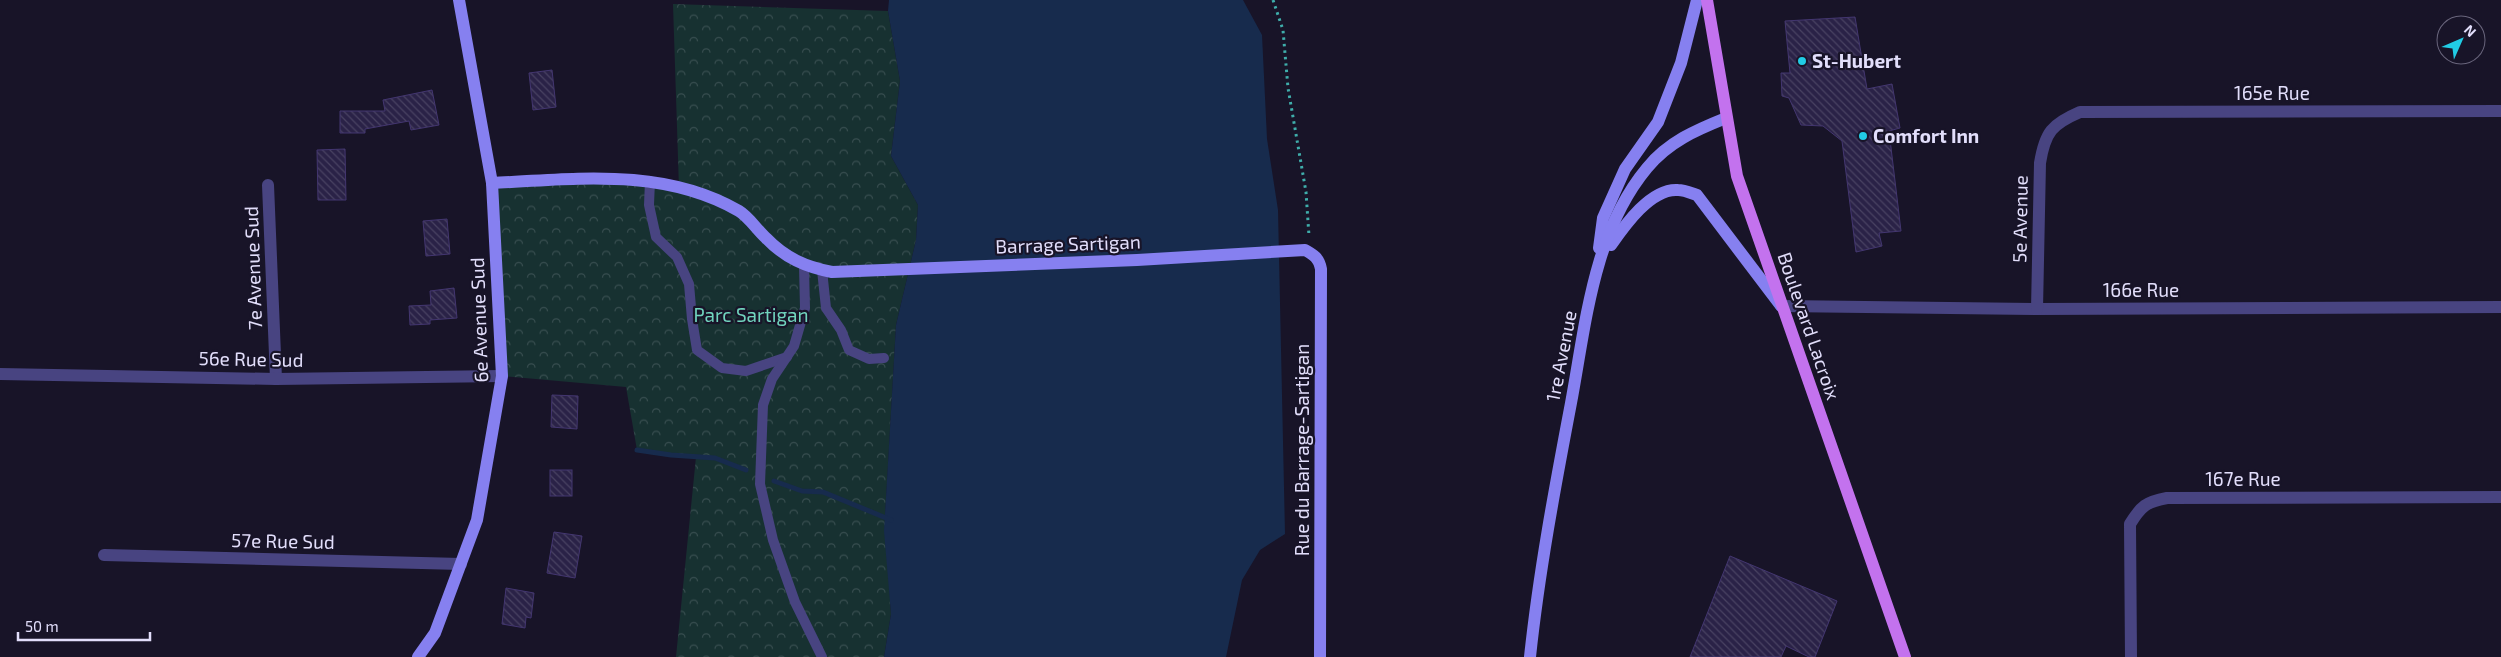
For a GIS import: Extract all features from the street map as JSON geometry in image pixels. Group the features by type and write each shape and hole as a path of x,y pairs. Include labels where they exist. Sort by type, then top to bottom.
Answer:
{"main road":[{"name":"6e Avenue Sud","path":"418,657 434,633 477,520 502,376 492,183 459,0"},
{"path":"1597,265 1603,218 1625,168 1658,122 1681,64 1697,0"},
{"name":"Boulevard Lacroix","path":"1707,0 1737,176 1905,657"},
{"name":"1re Avenue","path":"1530,657 1557,472 1597,265 1620,208 1647,168 1667,147 1693,132 1726,118"},
{"path":"492,183 602,177 650,181 694,192 740,212 771,244 804,266 827,271"},
{"path":"1597,265 1630,218 1660,194 1677,190 1697,195 1781,306"},
{"name":"Barrage Sartigan","path":"827,271 1137,260 1307,251"},
{"name":"Rue du Barrage-Sartigan","path":"1307,251 1319,260 1321,269 1320,657"}],"street":[{"name":"165e Rue","path":"2049,132 2060,121 2080,112 2501,111"},
{"name":"5e Avenue","path":"2037,309 2040,163 2043,146 2049,132"},
{"name":"7e Avenue Sud","path":"268,185 276,379"},
{"name":"166e Rue","path":"1781,306 2037,309 2501,306"},
{"name":"56e Rue Sud","path":"0,374 276,379 502,376"},
{"name":"167e Rue","path":"2131,657 2130,524 2137,512 2149,501 2166,498 2501,497"},
{"name":"57e Rue Sud","path":"104,555 461,564"}],"lane":[{"path":"650,181 649,205 656,237 677,257 689,284 692,319 698,350 722,368 746,371 787,357"},
{"path":"804,266 805,308 794,346 772,379 763,406 760,484 773,540 796,602 822,657"},
{"path":"827,271 826,308 841,330 849,350 869,359 884,358"}],"path":[{"path":"1273,0 1283,30 1288,88 1306,192 1307,251"}],"green space":[{"name":"Parc Sartigan","path":"673,4 888,11 900,81 891,156 918,205 916,240 896,325 885,518 891,614 884,657 676,657 696,457 637,450 626,387 502,376 492,183 602,177 679,188"}],"water":[{"path":"889,0 1243,0 1262,35 1267,139 1278,210 1285,534 1260,550 1242,580 1226,657 884,657 891,614 884,531 896,325 916,240 918,205 891,156 900,81 888,11"}],"building":[{"name":"Comfort Inn","path":"1855,17 1867,89 1892,84 1900,128 1889,131 1901,231 1879,233 1882,246 1856,252 1842,141 1823,126 1801,125 1789,98 1782,96 1781,73 1790,73 1785,21"},
{"path":"552,70 556,107 533,110 529,73"},
{"path":"432,90 439,125 411,130 409,121 365,129 365,133 340,133 340,111 385,111 383,100"},
{"path":"345,149 346,200 318,200 317,150"},
{"path":"447,219 450,254 426,256 423,221"},
{"path":"454,288 457,318 430,320 430,324 410,325 409,306 431,305 430,291"},
{"path":"552,395 578,396 577,429 551,427"},
{"path":"550,470 572,470 572,496 550,496"},
{"path":"554,532 582,536 575,578 547,573"},
{"path":"1730,556 1837,601 1815,657 1809,657 1786,646 1781,657 1690,657"},
{"path":"506,588 534,593 531,618 526,617 525,628 502,624"}],"waterway":[{"path":"637,450 671,455 715,458 746,470"},
{"path":"774,481 802,491 823,492 891,520"}],"place":[{"name":"St-Hubert","path":"1802,61"},
{"name":"Comfort Inn","path":"1863,136"}]}
